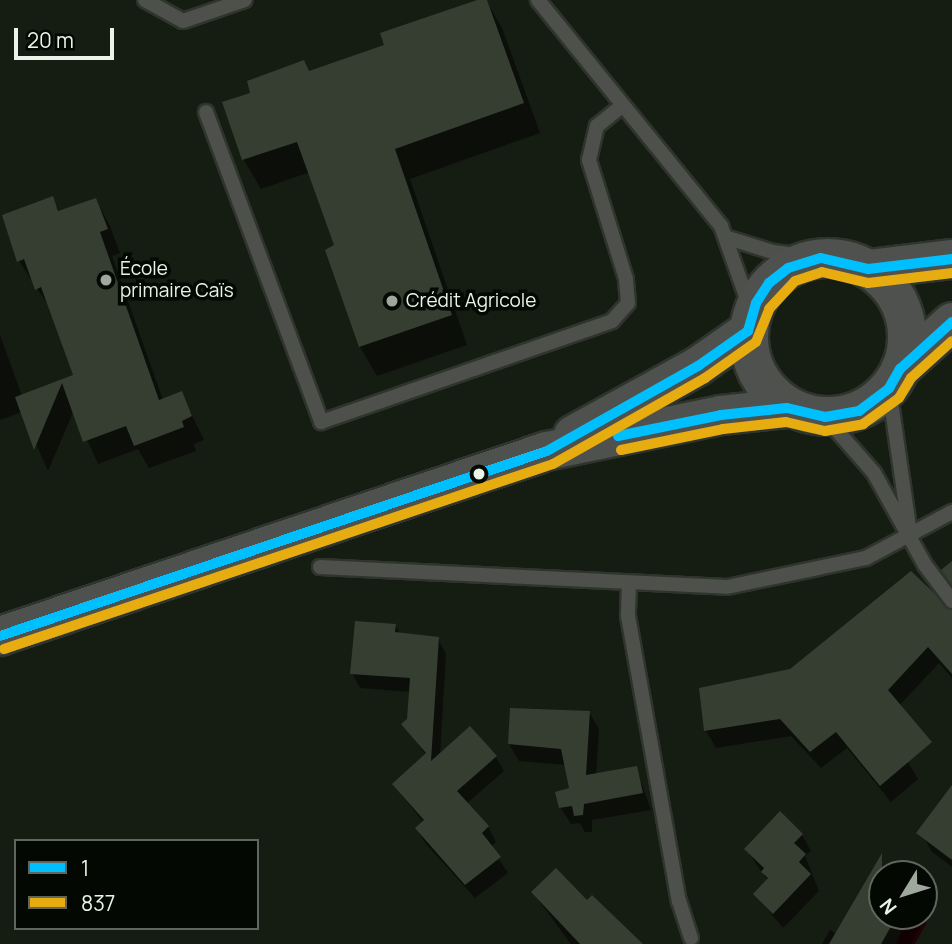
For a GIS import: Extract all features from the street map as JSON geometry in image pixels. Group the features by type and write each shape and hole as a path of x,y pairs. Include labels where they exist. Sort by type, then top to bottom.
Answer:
{"main road":[{"path":"547,451 698,366 751,323 769,283 788,268 821,258 848,261 868,269 891,290 902,308 907,337 895,379"},
{"path":"868,269 952,259"},
{"path":"0,636 547,451 720,415 787,408 825,416 859,411 952,321"},
{"path":"751,323 755,367 787,408"}],"lane":[{"path":"145,0 183,21 245,0"},
{"path":"538,0 728,238 751,323"},
{"path":"206,112 321,422 612,321 628,303 626,279 589,160 597,126 622,106"},
{"path":"728,238 773,252 821,258"},
{"path":"895,379 910,534"},
{"path":"825,416 874,472 925,565 952,601"},
{"path":"320,567 727,587 832,568 866,558 952,512"},
{"path":"629,583 628,617 679,901 691,938"}],"shaded area":[{"path":"902,930 923,930 915,944 896,944"}],"building":[{"path":"477,0 487,0 524,103 395,149 452,315 359,347 325,250 334,245 297,142 242,160 222,102 250,93 247,81 304,60 309,71 384,45 380,33"},
{"path":"53,196 58,211 96,198 108,229 100,232 159,400 182,391 192,416 182,421 184,427 134,446 126,426 83,442 62,383 34,450 15,397 73,375 41,287 35,290 24,259 17,262 2,215"},
{"path":"952,561 952,585 941,570"},
{"path":"911,571 952,610 952,674 928,647 888,690 932,742 880,786 836,732 810,752 780,719 704,731 699,688 790,669"},
{"path":"355,621 396,624 395,632 439,637 431,761 470,726 497,756 457,791 489,826 482,833 501,857 465,885 415,828 424,820 392,784 426,753 401,724 407,719 410,678 350,674"},
{"path":"510,708 590,711 586,775 637,766 643,793 584,804 583,815 574,816 572,806 559,808 555,792 569,788 561,749 508,744"},
{"path":"952,785 952,860 916,833"},
{"path":"780,811 803,834 794,843 806,854 799,862 811,874 773,914 753,894 768,878 761,872 764,868 744,849"},
{"path":"556,868 587,900 592,895 643,944 580,944 531,892"},
{"path":"868,877 868,930 889,930 881,944 829,944"}],"transit line":[{"name":"1","path":"0,636 547,451 698,366 748,331 756,303 769,283 788,268 821,258 868,269 952,259"},
{"name":"837","path":"4,649 553,464 705,378 756,342 769,309 795,281 822,272 868,283 952,273"},
{"name":"1","path":"618,436 721,415 787,408 825,417 859,411 889,388 900,369 952,322"},
{"name":"837","path":"621,450 723,429 786,422 825,431 863,424 899,398 911,378 952,341"}],"place":[{"name":"École primaire Caïs","path":"106,280"},
{"name":"Crédit Agricole","path":"392,301"}]}
